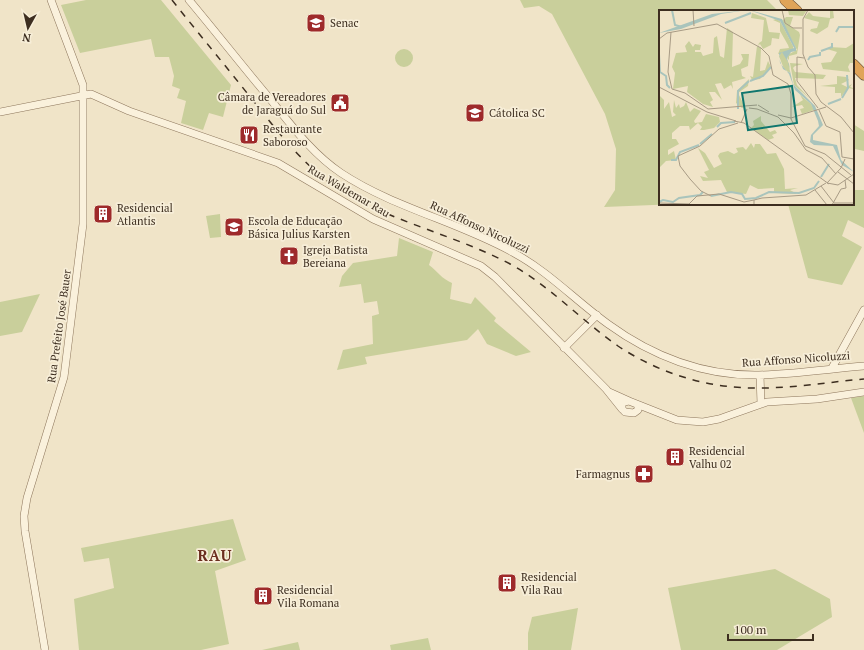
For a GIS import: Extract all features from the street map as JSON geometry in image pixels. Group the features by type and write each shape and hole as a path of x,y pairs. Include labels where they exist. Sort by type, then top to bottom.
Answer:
{"highway":[{"path":"785,0 796,10"},
{"path":"854,65 864,75"}],"street":[{"name":"Rua Prefeito José Bauer","path":"46,650 26,537 24,516 29,491 62,386 68,351 83,224 84,94 81,74 51,0"},
{"name":"Rua Affonso Nicoluzzi","path":"189,0 301,137 332,167 376,192 471,232 514,253 542,270 597,315 645,348 679,362 714,371 760,375 864,366"},
{"path":"0,112 84,94"},
{"name":"Rua Waldemar Rau","path":"84,94 91,94 141,116 278,163 373,219 473,262 495,277 607,391 622,409"},
{"path":"832,368 864,310"},
{"path":"564,348 597,315"},
{"path":"760,375 761,404"},
{"name":"Rua Waldemar Rau","path":"607,391 629,401 638,408"},
{"path":"629,401 622,403 622,409 627,413 638,408 682,421 708,422 761,404 864,392"}],"green space":[{"path":"86,0 161,0 231,85 223,117 209,113 203,130 181,123 186,101 177,98 180,89 172,86 174,76 169,57 155,57 151,39 80,53 61,5"},
{"path":"520,0 767,0 777,10 659,10 659,205 604,207 615,190 616,149 605,114 552,14 539,6 524,8"},
{"path":"404,49 410,52 413,58 410,64 404,67 398,64 395,58 398,52"},
{"path":"854,125 864,131 864,151 855,149 854,152"},
{"path":"854,190 864,190 864,228 848,220 842,236 862,247 842,285 808,278 788,205 854,205"},
{"path":"220,214 221,237 210,238 206,216"},
{"path":"399,238 433,252 429,265 442,277 452,283 450,299 471,304 475,297 496,318 494,321 531,352 516,356 487,344 478,329 467,340 365,357 367,364 337,370 343,350 373,344 372,316 379,314 377,301 364,303 361,284 339,287 342,276 353,263 397,256"},
{"path":"40,294 22,332 0,336 0,302"},
{"path":"864,396 864,433 851,398"},
{"path":"233,519 246,560 215,571 229,644 201,650 79,650 74,599 114,588 109,558 84,562 81,548"},
{"path":"775,569 830,599 832,617 777,650 681,650 668,588"},
{"path":"578,608 571,650 528,650 528,633 532,617"},
{"path":"428,638 431,650 391,650 390,645"},
{"path":"298,642 300,650 262,650"}],"railway":[{"path":"172,0 283,138 306,163 319,174 347,194 367,205 472,246 512,265 540,283 605,336 634,356 651,365 686,378 704,383 741,388 773,388 864,379"}],"place":[{"name":"Senac","path":"316,23"},
{"name":"Câmara de Vereadores de Jaraguá do Sul","path":"340,103"},
{"name":"Cátolica SC","path":"475,113"},
{"name":"Restaurante Saboroso","path":"249,135"},
{"name":"Residencial Atlantis","path":"103,214"},
{"name":"Escola de Educação Básica Julius Karsten","path":"234,227"},
{"name":"Igreja Batista Bereiana","path":"289,256"},
{"name":"Residencial Valhu 02","path":"675,457"},
{"name":"Farmagnus","path":"644,474"},
{"name":"Residencial Vila Rau","path":"507,583"},
{"name":"Residencial Vila Romana","path":"263,596"}],"district":[{"name":"RAU","path":"215,556"}]}
